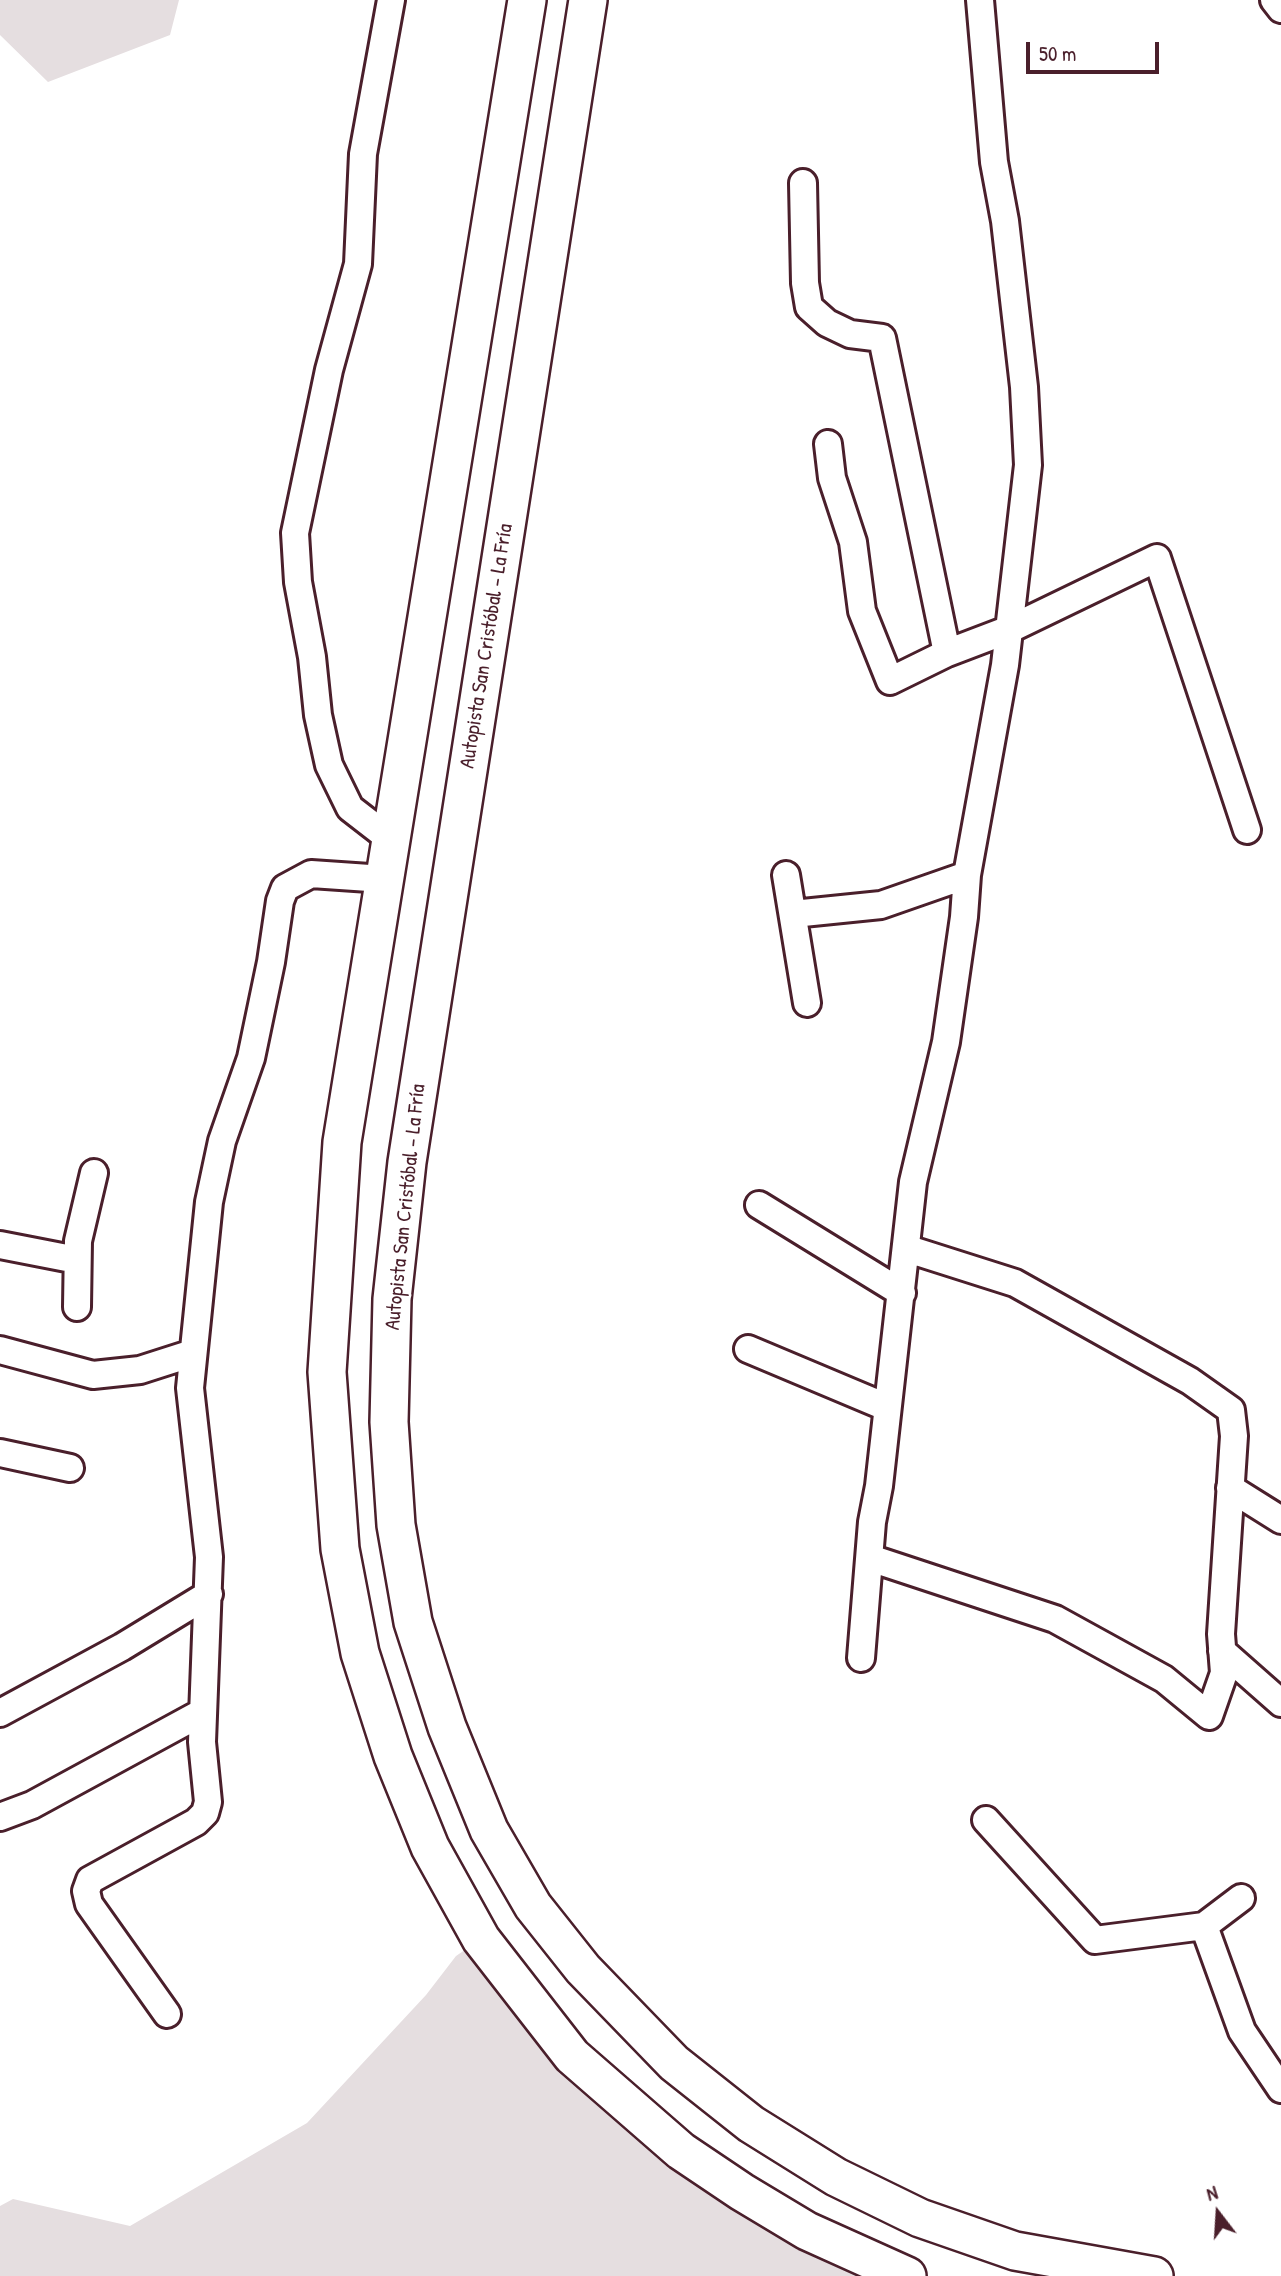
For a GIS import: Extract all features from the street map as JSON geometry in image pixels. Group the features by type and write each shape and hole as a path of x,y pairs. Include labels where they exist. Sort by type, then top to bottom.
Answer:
{"highway":[{"path":"527,0 342,1142 327,1372 340,1549 360,1653 393,1756 430,1847 481,1939 572,2056 643,2121 721,2178 807,2231 907,2276"},
{"name":"Autopista San Cristóbal - La Fría","path":"587,0 407,1162 392,1299 389,1422 396,1525 413,1622 447,1727 489,1830 533,1906 583,1969 674,2063 772,2137 835,2177 920,2218 1015,2251 1154,2276"}],"street":[{"path":"390,839 350,808 329,765 318,715 312,657 298,582 295,533 329,370 358,264 363,154 391,0"},
{"path":"861,1658 886,1406 908,1249 914,1182 948,1030 964,917 967,875 1010,629 1028,465 1027,427 1005,221 992,139 980,0"},
{"path":"1274,0 1281,9"},
{"path":"803,183 805,283 810,307 827,323 850,334 882,338 947,653"},
{"path":"828,444 832,478 853,542 862,611 890,681 947,653 1010,629 1157,558 1247,830"},
{"path":"167,2014 89,1905 86,1891 90,1880 195,1822 205,1813 208,1802 202,1742 209,1594 207,1524 190,1388 209,1202 222,1141 251,1058 285,888 311,874 384,879"},
{"path":"786,875 807,1003"},
{"path":"793,914 881,905 967,875"},
{"path":"77,1307 80,1227 94,1173"},
{"path":"759,1205 902,1293"},
{"path":"0,1245 77,1260"},
{"path":"870,1558 1055,1619 1164,1679 1209,1716 1224,1673 1222,1651 1234,1436 1231,1410 1214,1396 1015,1283 908,1249"},
{"path":"748,1349 886,1406"},
{"path":"0,1350 93,1375 140,1370 192,1353"},
{"path":"0,1453 71,1468"},
{"path":"1230,1489 1281,1520"},
{"path":"0,1713 122,1647 209,1594"},
{"path":"1222,1651 1281,1703"},
{"path":"0,1818 32,1805 203,1712"},
{"path":"986,1820 1095,1940 1203,1926 1241,1898"},
{"path":"1203,1926 1242,2031 1281,2089"}],"shaded area":[{"path":"0,0 179,0 170,35 48,82 0,35"},
{"path":"481,1939 625,2105 907,2276 0,2276 0,2206 13,2199 130,2226 307,2123 426,1995 456,1956"}]}
